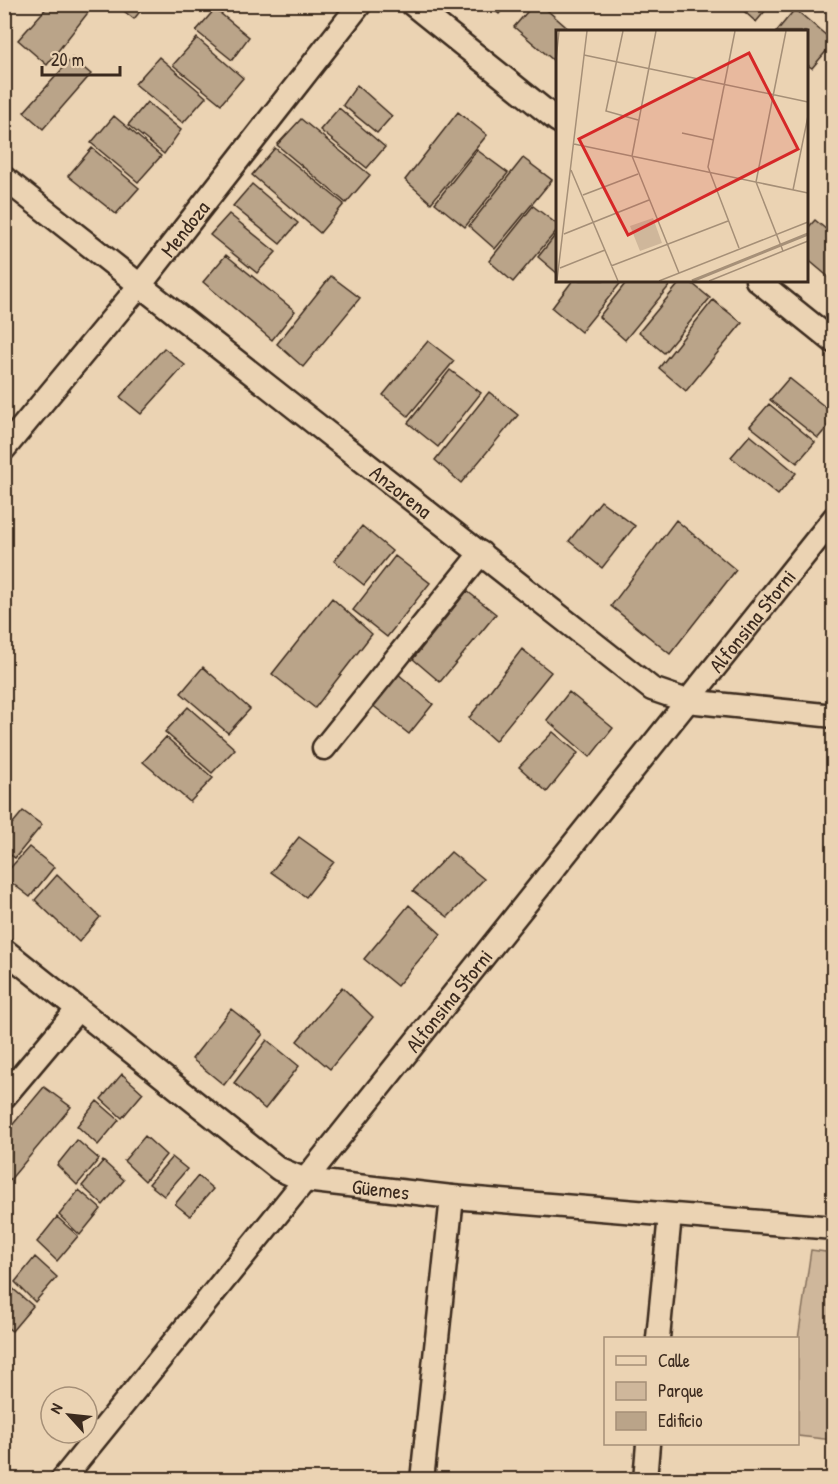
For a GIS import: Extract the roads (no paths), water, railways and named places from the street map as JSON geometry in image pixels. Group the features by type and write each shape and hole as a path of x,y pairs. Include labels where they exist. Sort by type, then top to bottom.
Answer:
{"street":[{"name":"Mendoza","path":"4,449 141,284 360,4"},
{"path":"412,4 556,119"},
{"name":"Anzorena","path":"4,178 652,688 687,701 834,716"},
{"path":"759,282 834,342"},
{"name":"Alfonsina Storni","path":"62,1479 305,1180 834,518"},
{"path":"324,748 481,554"},
{"name":"Güemes","path":"4,950 279,1169 305,1180 453,1197 834,1228"},
{"path":"4,1097 78,1009"},
{"path":"422,1479 453,1197"},
{"path":"658,1337 670,1215"},
{"path":"645,1479 648,1445"}]}
